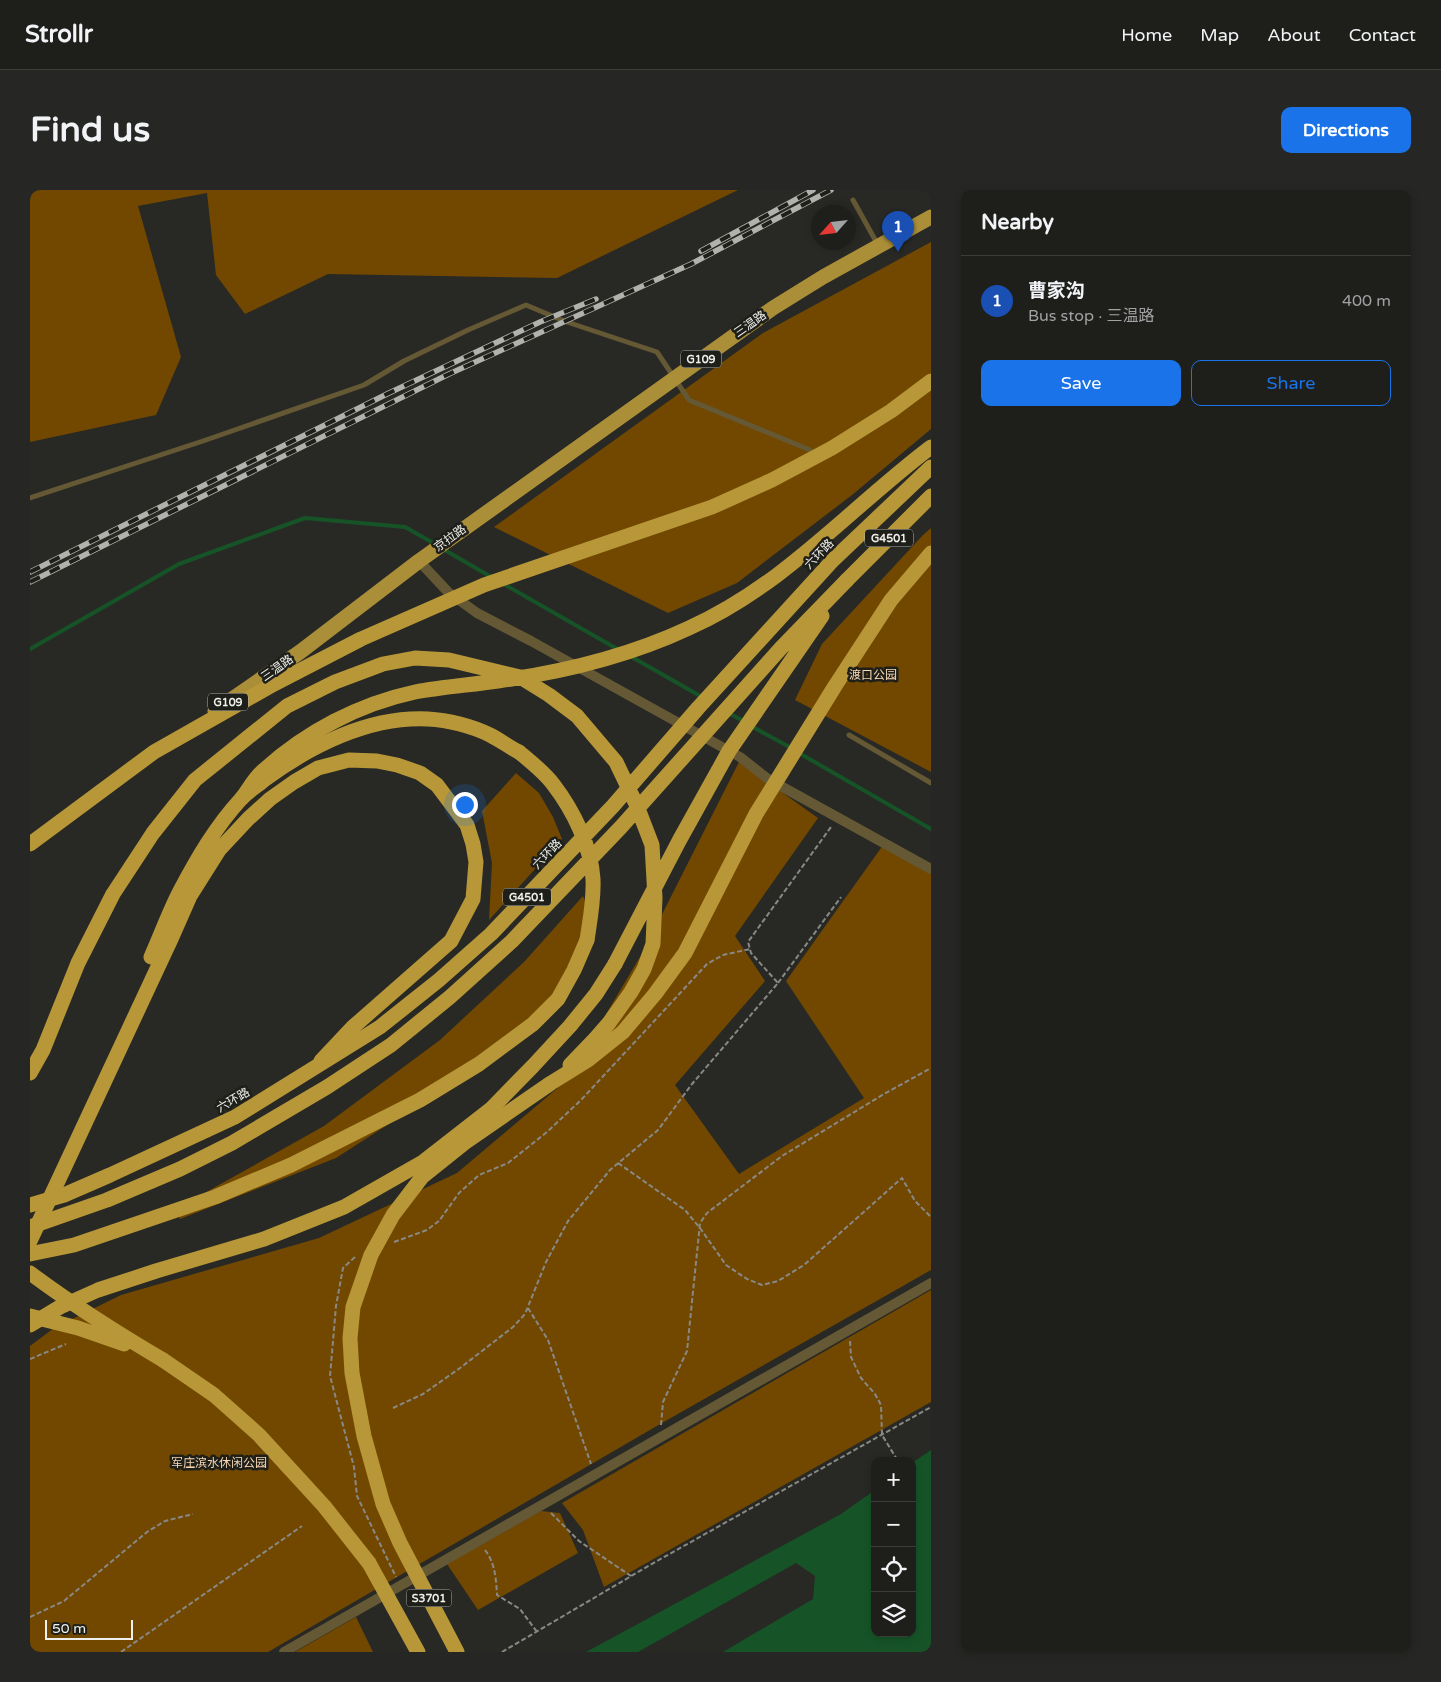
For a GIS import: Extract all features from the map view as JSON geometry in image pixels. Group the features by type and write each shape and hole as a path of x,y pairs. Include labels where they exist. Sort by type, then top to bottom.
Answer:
{"highway":[{"name":"三温路","path":"481,516 773,308 878,245 931,217"},
{"path":"30,844 154,752 274,684 361,639 484,585 712,507 772,480 832,448 891,410 931,381"},
{"path":"30,1241 213,848 219,826 262,771 296,743 326,725 371,705 413,693 449,686 498,681 590,664 645,647 691,628 741,600 785,571 931,447"},
{"name":"六环路","path":"30,1205 64,1195 110,1176 235,1117 380,1027 439,980 491,934 613,806 704,701 833,560 931,467"},
{"name":"G4501","path":"30,1227 107,1200 180,1169 232,1143 328,1087 391,1045 450,997 512,941 621,828 781,648 931,496"},
{"name":"京拉路","path":"418,561 481,516"},
{"path":"551,1083 588,1060 623,1032 655,994 685,952 756,814 835,686 891,600 931,553"},
{"name":"三温路","path":"30,834 278,668 418,561"},
{"path":"30,1325 60,1307 98,1290 264,1240 344,1207 423,1162 491,1109 533,1066 596,994 615,964 679,841 730,751 847,580"},
{"path":"30,1073 43,1050 78,963 113,894 153,833 195,780 287,706 335,682 382,664 415,658 449,660 520,677 549,695 577,716 616,762 637,806 652,845 655,898 653,944 644,969 631,992 609,1023 551,1083"},
{"path":"30,1254 74,1245 215,1196 291,1165 420,1100 479,1064 533,1024 558,999 574,970 587,940 592,910 593,878 587,847 571,812 552,783 519,752 489,734 458,724 428,719 396,721 363,728 333,739 307,752 282,767 242,798"},
{"path":"30,1221 180,891 213,848 270,799 318,768 349,760 377,761 397,765 420,773 437,785 466,825 473,844 476,862 472,899 451,940 353,1026 313,1069"},
{"name":"S3701","path":"457,1652 400,1543 383,1504 364,1436 352,1373 350,1338 354,1307 371,1255 392,1215 422,1177 467,1141 551,1083"},
{"path":"30,1273 63,1298 163,1360"},
{"path":"30,1316 78,1328 163,1360"},
{"name":"S3701","path":"163,1360 214,1395 258,1435 324,1506 369,1563 418,1652"}],"street":[{"path":"418,561 448,592 477,613 740,757 768,779 931,869"},
{"path":"284,1652 931,1282"}],"lane":[{"path":"852,200 878,245"},
{"path":"30,498 364,385 412,357 526,305 564,321 657,352 689,400 810,450"},
{"path":"849,734 931,783"}],"path":[{"path":"778,983 751,953 748,942 838,817"},
{"path":"393,1408 422,1394 460,1368 513,1327 525,1314 546,1262 568,1221 610,1170 658,1130 692,1084 778,983 841,897"},
{"path":"392,1243 427,1230 439,1221 460,1193 479,1176 508,1163 546,1132 580,1100 707,964 723,956 750,949"},
{"path":"660,1437 663,1402 686,1351 700,1223 707,1212 782,1156 884,1094 931,1068"},
{"path":"618,1163 685,1210 726,1265 747,1279 762,1285 778,1281 804,1265 902,1178 915,1201 931,1217"},
{"path":"357,1256 343,1268 336,1306 330,1376 354,1467 356,1496 400,1586"},
{"path":"528,1308 548,1340 594,1474"},
{"path":"848,1330 851,1357 860,1378 881,1404 882,1435 896,1457"},
{"path":"30,1359 66,1344"},
{"path":"502,1652 631,1576 931,1407"},
{"path":"542,1504 579,1541 631,1576"},
{"path":"30,1617 64,1601 147,1532 165,1521 193,1514"},
{"path":"121,1652 302,1526"},
{"path":"478,1541 489,1556 496,1574 497,1594 520,1609 537,1632"}],"green space":[{"path":"30,190 738,190 557,278 328,274 245,314 216,275 207,193 138,206 181,357 156,415 30,442"},
{"path":"931,242 931,429 852,495 737,583 668,613 494,527 763,333"},
{"name":"渡口公园","path":"931,528 931,772 795,700 822,644"},
{"name":"军庄滨水休闲公园","path":"739,762 818,818 735,936 765,981 675,1085 739,1174 864,1098 786,981 886,841 931,865 931,1270 662,1423 268,1652 30,1652 30,1346 54,1328 121,1295 319,1238 457,1173 567,1080 644,950"},
{"path":"516,773 539,793 553,817 562,839 489,920 492,863 482,811"},
{"path":"583,896 587,907 585,951 524,1037 336,1158 180,1219 176,1209 324,1126 440,1040 524,962"},
{"path":"931,1290 931,1402 604,1587 583,1530 562,1503"},
{"path":"541,1511 560,1513 578,1553 478,1610 447,1564"},
{"path":"356,1617 373,1652 295,1652"}],"shaded area":[{"path":"931,1450 931,1652 723,1652 813,1599 815,1576 796,1563 638,1652 586,1652 841,1514 871,1493 871,1637 916,1637 916,1460"}],"waterway":[{"path":"30,649 179,564 305,518 405,527 435,544"},
{"path":"443,549 493,578"},
{"path":"502,583 619,650"},
{"path":"630,656 702,697"},
{"path":"727,712 745,722"},
{"path":"751,726 793,749"},
{"path":"799,753 931,829"}],"railway":[{"path":"701,251 813,190"},
{"path":"30,582 449,374 691,264 831,190"},
{"path":"30,572 389,393 540,322 596,299"}],"place":[{"name":"曹家沟","path":"898,252"}]}
